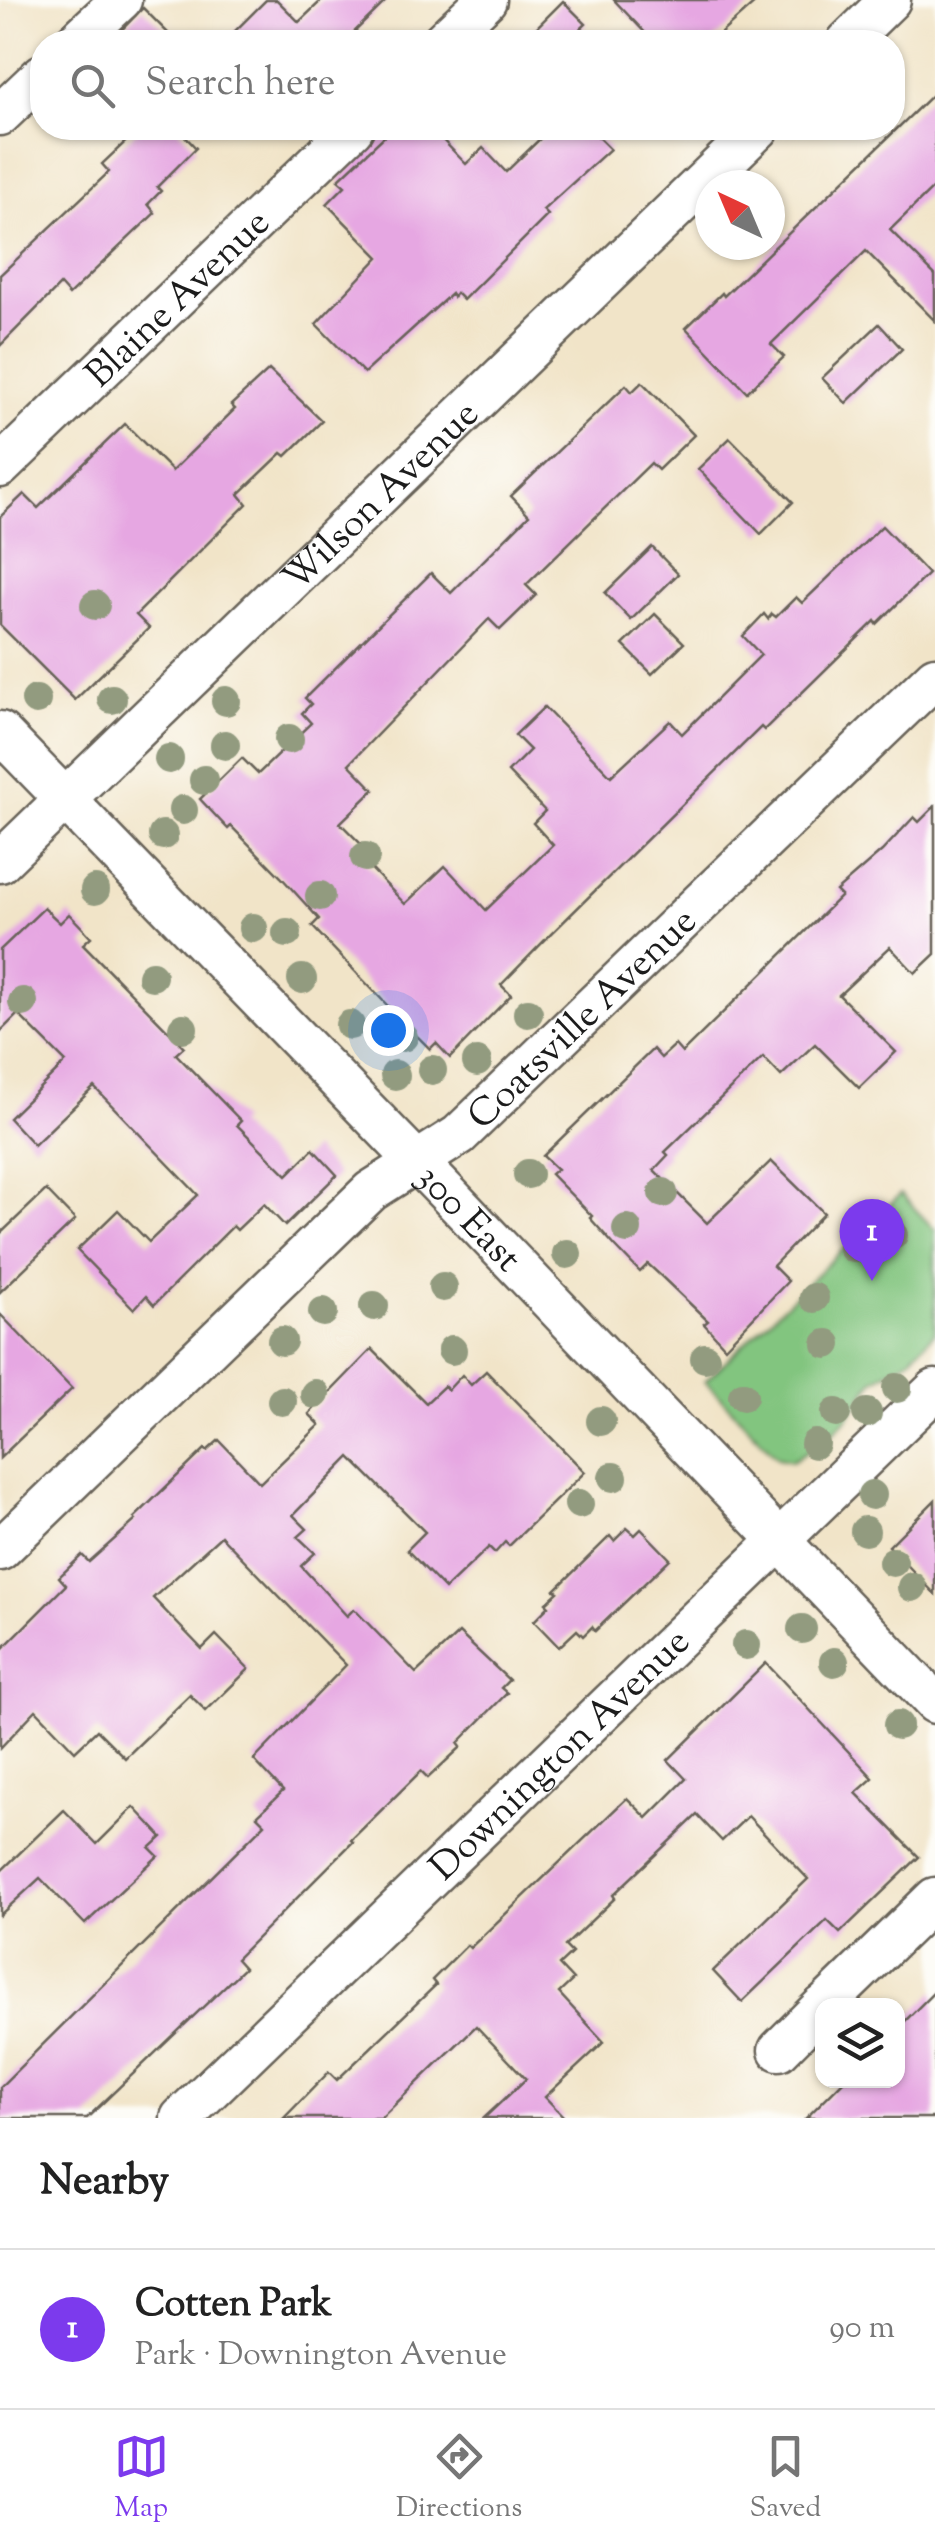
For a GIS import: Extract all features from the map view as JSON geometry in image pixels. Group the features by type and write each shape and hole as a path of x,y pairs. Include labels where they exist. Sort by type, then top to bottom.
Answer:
{"street":[{"path":"89,30 120,0"},
{"path":"455,30 486,0"},
{"path":"859,30 890,0"},
{"path":"0,115 30,86"},
{"name":"Blaine Avenue","path":"0,467 341,140"},
{"name":"Wilson Avenue","path":"0,862 747,140"},
{"name":"Coatsville Avenue","path":"0,1550 371,1191 459,1135 935,677"},
{"name":"300 East","path":"0,732 416,1160 935,1704"},
{"name":"Downington Avenue","path":"181,2118 935,1390"},
{"path":"831,1998 935,1898"},
{"path":"778,2050 815,2014"}],"green space":[{"path":"901,1194 935,1230 935,1332 910,1359 874,1380 847,1419 827,1439 792,1461 778,1458 705,1381"}],"building":[{"path":"266,0 277,0 299,22 322,0 387,0 356,30 236,30"},
{"path":"614,0 758,0 724,30 643,30"},
{"path":"563,1 586,24 580,30 534,30"},
{"path":"143,8 165,30 122,30"},
{"path":"935,92 935,186 890,230 935,275 935,321 866,251 771,344 784,357 747,392 686,328 761,260 785,260 785,237 885,140 905,140 905,121"},
{"path":"127,140 188,140 196,148 157,187 161,191 148,204 155,213 69,295 60,285 0,346 0,275 109,172 102,164"},
{"path":"380,140 443,140 466,164 483,148 506,172 539,140 601,140 610,149 543,210 548,215 463,300 456,293 453,297 451,294 364,373 316,324 379,257 327,204 345,186 338,180"},
{"path":"879,324 902,349 846,403 822,378"},
{"path":"269,370 322,421 239,494 247,504 136,615 149,628 75,700 0,625 0,517 24,494 38,508 125,424 172,471 235,409 231,405"},
{"path":"642,382 694,435 658,470 651,463 526,585 536,595 500,630 489,619 349,764 374,790 340,823 363,846 356,853 405,904 445,866 486,910 553,845 533,823 545,811 508,772 530,750 515,735 544,707 611,776 670,721 682,734 761,655 743,636 764,614 768,619 772,614 776,617 796,597 802,603 882,526 928,574 764,730 761,727 544,941 501,985 511,995 450,1058 436,1043 430,1049 406,1025 312,926 319,919 281,877 200,799 242,758 258,774 311,723 302,713 311,704 305,698 431,573 451,593 529,515 511,496 626,385 632,392"},
{"path":"730,438 793,502 761,534 698,469"},
{"path":"652,547 678,574 631,620 605,593"},
{"path":"655,614 684,643 652,674 623,645"},
{"path":"935,806 935,954 915,973 890,947 839,995 896,1052 859,1088 815,1044 781,1076 763,1057 665,1152 668,1155 654,1170 707,1223 771,1161 824,1213 773,1266 788,1281 725,1347 704,1324 708,1321 648,1264 640,1272 615,1246 551,1174 557,1169 543,1156 653,1049 661,1058 675,1045 682,1053 841,896 836,891 914,817 919,822"},
{"path":"44,908 60,923 69,914 91,937 83,944 184,1047 176,1054 241,1121 237,1125 287,1175 313,1149 337,1175 285,1226 264,1204 237,1230 233,1226 154,1305 146,1296 134,1309 77,1250 118,1210 149,1242 198,1195 94,1087 34,1145 9,1118 66,1062 18,1014 0,1032 0,950"},
{"path":"46,1190 75,1220 0,1292 0,1234"},
{"path":"0,1314 72,1389 0,1458"},
{"path":"372,1349 426,1403 444,1386 448,1390 462,1375 471,1385 486,1371 585,1472 509,1546 505,1542 495,1553 489,1547 445,1589 407,1550 425,1532 350,1457 293,1515 307,1529 298,1537 315,1553 301,1566 347,1616 354,1609 416,1673 459,1633 509,1680 501,1688 507,1693 458,1743 461,1747 428,1778 421,1771 351,1840 236,1959 244,1968 87,2118 0,2118 0,2087 265,1824 257,1816 283,1791 254,1760 346,1665 221,1536 153,1598 202,1649 216,1635 249,1669 206,1711 190,1695 125,1758 97,1730 75,1751 36,1710 0,1748 0,1651 66,1585 59,1577 82,1555 89,1562 205,1449 219,1440 260,1483 320,1425 309,1414"},
{"path":"935,1500 935,1594 889,1546"},
{"path":"627,1528 635,1535 641,1529 670,1559 595,1631 592,1627 583,1636 577,1630 559,1647 534,1621 549,1606 546,1603 558,1592 555,1590 610,1536 614,1541"},
{"path":"766,1663 873,1778 856,1793 919,1857 840,1933 827,1920 742,2002 713,1971 808,1879 748,1816 722,1841 697,1815 565,1946 572,1953 559,1965 573,1980 559,1993 604,2042 545,2097 565,2118 484,2118 526,2079 476,2026 381,2118 284,2118 329,2072 337,2080 436,1985 432,1980 467,1945 470,1948 627,1798 647,1818 686,1779 668,1760"},
{"path":"134,1807 162,1837 150,1848 158,1856 85,1924 40,1878 0,1915 0,1872 64,1810 97,1844"},
{"path":"935,1991 935,2118 806,2118 836,2088 905,2088 905,2021"}],"place":[{"name":"Cotten Park","path":"872,1281"}]}
